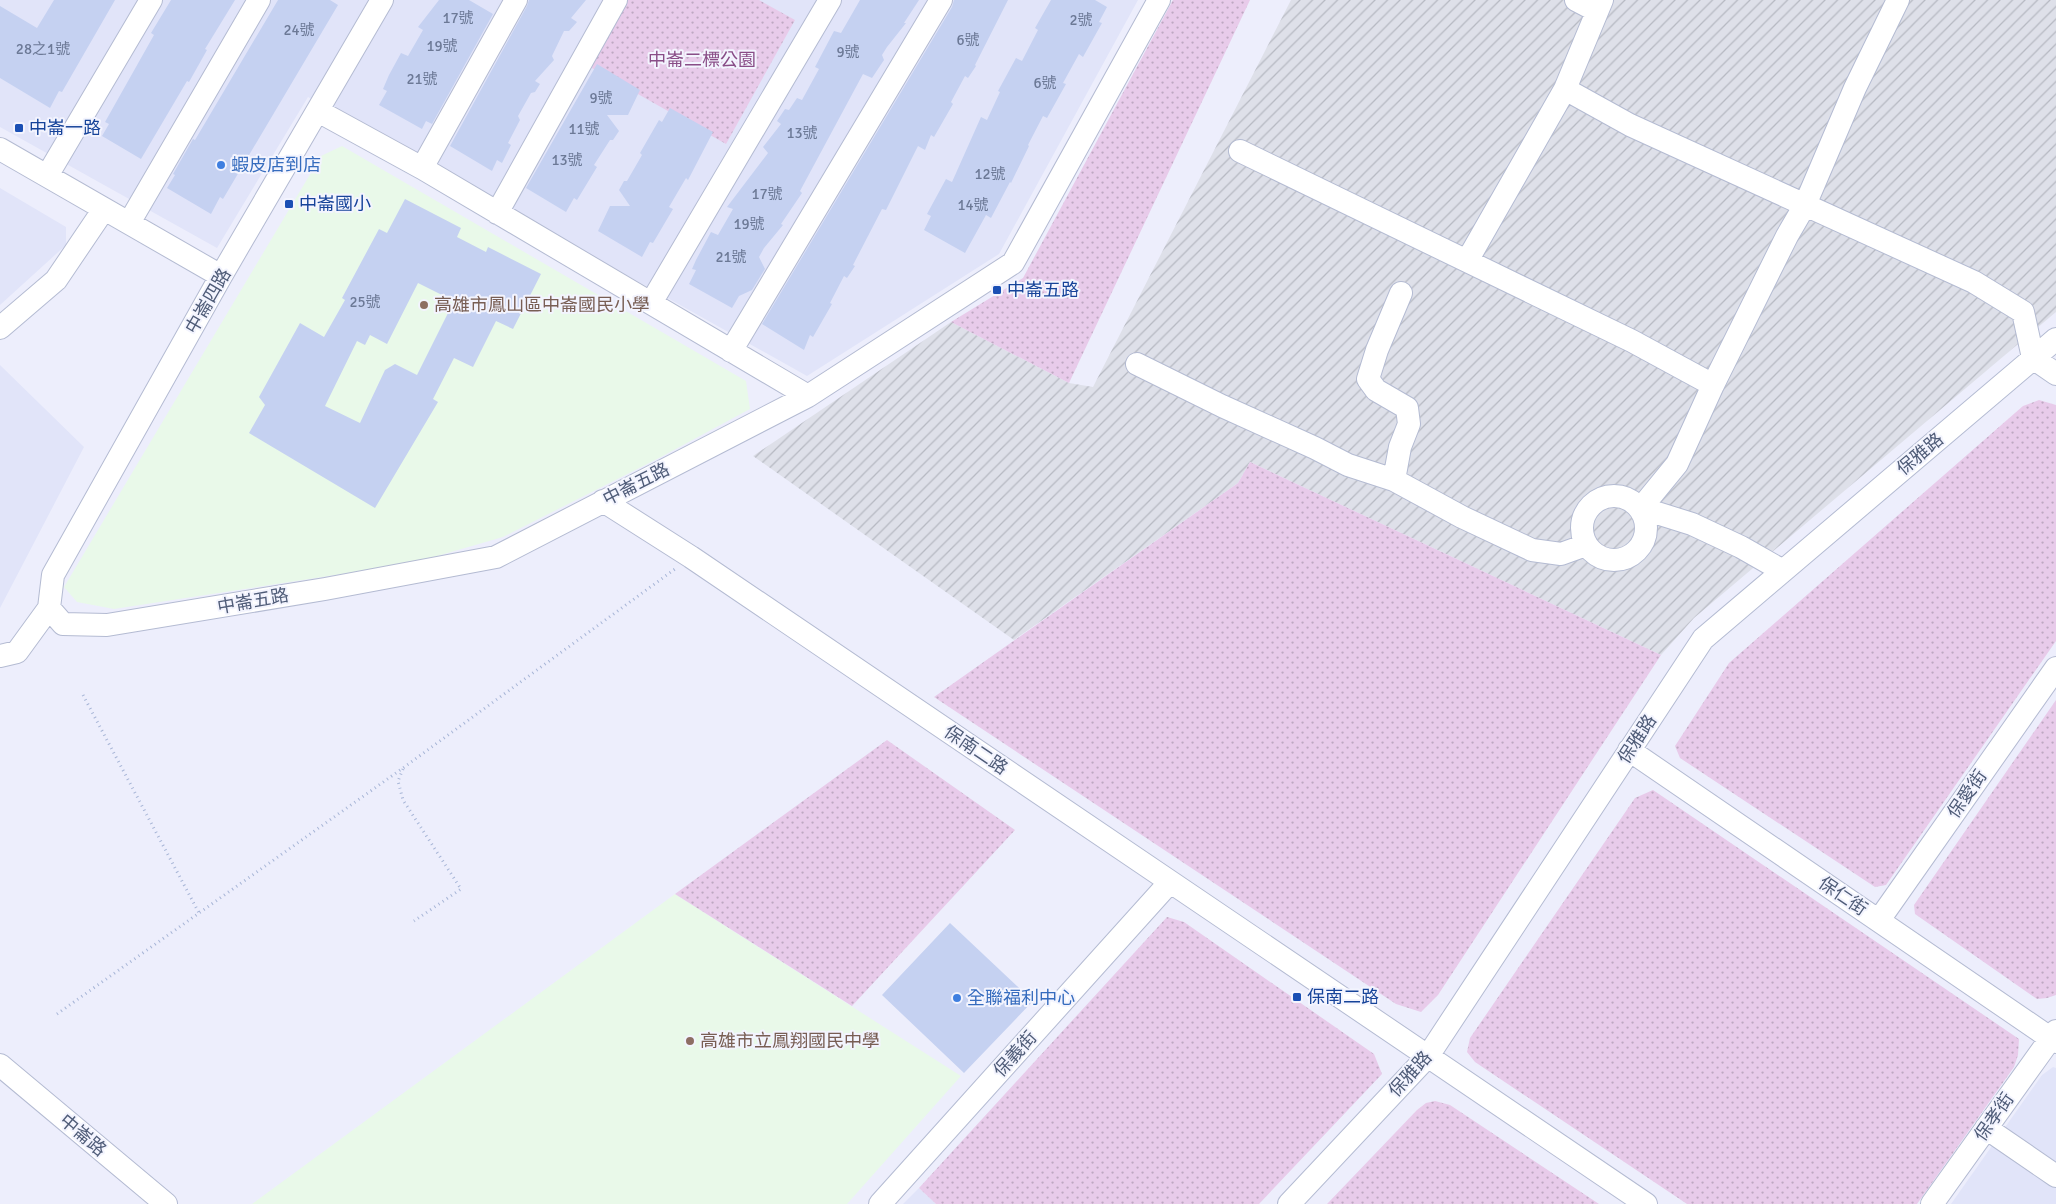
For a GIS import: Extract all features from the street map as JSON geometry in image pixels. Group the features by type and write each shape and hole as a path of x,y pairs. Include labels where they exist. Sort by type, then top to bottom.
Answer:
{"street":[{"path":"47,176 151,0"},
{"path":"129,223 259,0"},
{"name":"中崙四路","path":"50,608 52,575 221,276 382,0"},
{"path":"422,168 516,0"},
{"path":"497,213 616,0"},
{"path":"651,303 830,0"},
{"path":"731,350 940,0"},
{"path":"1467,261 1565,89 1599,5 1576,0"},
{"path":"1641,508 1677,464 1713,385 1787,236 1805,205 1855,88 1898,0"},
{"name":"中崙五路","path":"50,608 63,624 107,625 325,589 496,557 808,396 1013,263 1157,1"},
{"path":"1565,89 1630,125 1974,282 2023,312 2033,358 2056,374"},
{"path":"318,111 422,168 808,396"},
{"path":"0,149 221,276"},
{"path":"1240,151 1632,341 1713,385"},
{"path":"0,328 56,280 104,209"},
{"path":"1394,480 1400,447 1409,424 1407,408 1376,390 1368,379 1377,350 1401,293"},
{"name":"保雅路","path":"1288,1204 1428,1056 1703,639 2056,339"},
{"path":"1137,364 1348,465 1394,480 1462,517 1532,550 1561,554 1586,546"},
{"path":"1621,495 1634,501 1641,508 1646,520 1645,540 1629,558 1614,561 1592,553 1586,546 1581,526 1588,508 1603,496 1621,495"},
{"name":"保南二路","path":"603,501 691,557 1428,1056 1641,1203"},
{"path":"1641,508 1692,524 1741,547 1783,571"},
{"path":"0,656 17,652 50,608"},
{"name":"保愛街","path":"1879,920 2056,668"},
{"name":"保仁街","path":"1629,750 2054,1037"},
{"name":"保義街","path":"880,1204 1170,882"},
{"name":"保孝街","path":"1932,1204 2054,1037"},
{"name":"中崙路","path":"0,1065 166,1204"},
{"path":"1986,1128 2056,1176"}],"path":[{"path":"57,1014 403,768 691,557"},
{"path":"83,695 199,913"},
{"path":"403,768 398,782 402,800 461,889 414,921"}],"shaded area":[{"path":"0,0 1138,0 999,254 807,376 308,97 217,248 0,127"},
{"path":"1291,0 2056,0 2056,312 1694,618 1661,655 1250,462 1238,483 1014,640 753,456 951,322 1069,383 1093,387"},
{"name":"高雄市鳳山區中崙國民小學","path":"342,146 746,381 750,409 659,458 503,537 413,563 114,609 77,602 64,587 321,156"},
{"path":"0,188 66,227 66,245 0,305"},
{"path":"0,365 84,447 0,608"},
{"name":"高雄市立鳳翔國民中學","path":"675,894 961,1076 847,1204 252,1204"},
{"path":"2053,1067 2056,1068 2056,1204 1951,1204 2042,1075"},
{"path":"919,1188 936,1204 903,1204"}],"green space":[{"name":"中崙二標公園","path":"621,0 759,0 795,20 726,144 585,64"},
{"path":"1173,0 1250,0 1069,383 951,322 1023,278"},
{"path":"2039,400 2056,405 2056,641 1886,885 1875,887 1680,758 1675,746 1729,663 2023,406"},
{"path":"1250,462 1661,655 1438,995 1421,1012 1396,1004 934,697 1238,483"},
{"path":"2056,700 2056,995 2037,999 1915,914 1914,905"},
{"path":"887,740 1015,830 852,1006 675,894"},
{"path":"1653,790 2019,1039 2018,1055 2014,1067 1917,1204 1687,1204 1475,1062 1467,1052 1470,1038 1635,798"},
{"path":"1167,917 1184,922 1374,1054 1382,1074 1259,1204 936,1204 919,1188"},
{"path":"1435,1101 1450,1105 1599,1204 1327,1204 1417,1110 1426,1103"}],"building":[{"path":"54,0 115,0 62,92 59,91 50,108 0,78 0,6 37,28"},
{"path":"171,0 235,0 205,49 207,50 189,82 187,81 141,159 102,136 109,124 105,122 154,35 151,33"},
{"path":"278,0 330,0 338,5 223,199 220,197 211,214 167,188 193,139 195,140"},
{"path":"439,0 469,0 493,14 432,124 426,121 422,129 379,105 387,91 383,89 401,53 408,56 423,30 418,27"},
{"path":"529,0 586,0 571,18 577,22 569,31 564,31 552,56 554,60 535,81 540,84 535,92 531,93 518,116 520,120 508,143 511,145 502,163 497,160 492,171 450,146"},
{"path":"860,0 919,0 904,23 906,23 882,55 884,60 872,78 863,74 800,191 802,193 781,224 783,225 759,257 765,269 752,290 739,296 732,308 689,284 696,270 692,269 711,232 718,235 733,209 727,207 768,153 763,147 781,124 777,121 785,109 789,110 797,98 802,100 819,69 815,67 834,31 841,33"},
{"path":"954,0 1008,0 976,66 968,78 965,76 951,102 953,104 934,137 931,135 925,150 918,146 886,210 882,209 853,265 855,266 847,278 844,276 830,303 832,304 813,337 810,335 804,350 762,324 952,7"},
{"path":"1051,0 1095,0 1107,7 1099,22 1102,23 1083,57 1079,54 1063,83 1066,84 1047,118 1043,116 1011,183 991,218 986,215 965,253 924,230 931,216 927,214 946,179 952,182 981,117 987,120 1000,92 998,91 1016,58 1022,61 1038,30 1035,28"},
{"path":"597,64 640,90 628,115 607,115 619,131 613,140 610,140 594,165 597,167 577,200 574,198 566,212 526,188"},
{"path":"670,108 713,132 688,180 686,178 669,207 673,209 653,243 650,242 642,257 598,231 610,206 630,206 619,190 624,181 627,181 642,155 640,153 659,120 662,122"},
{"path":"405,199 461,228 457,237 486,252 488,247 541,274 513,329 496,321 473,367 454,358 433,399 438,402 375,508 249,433 265,405 259,397 300,323 324,337 345,300 342,298 379,229 387,233","holes":["418,283 454,301 417,375 395,364 385,370 360,423 325,406 357,341 365,345 370,335 387,344"]},
{"name":"全聯福利中心","path":"950,923 1033,1001 964,1073 882,995"}],"place":[{"name":"中崙一路","path":"19,128"},
{"name":"蝦皮店到店","path":"221,165"},
{"name":"中崙國小","path":"289,204"},
{"name":"中崙五路","path":"997,290"},
{"name":"高雄市鳳山區中崙國民小學","path":"424,305"},
{"name":"保南二路","path":"1297,997"},
{"name":"全聯福利中心","path":"957,998"},
{"name":"高雄市立鳳翔國民中學","path":"690,1041"}]}
